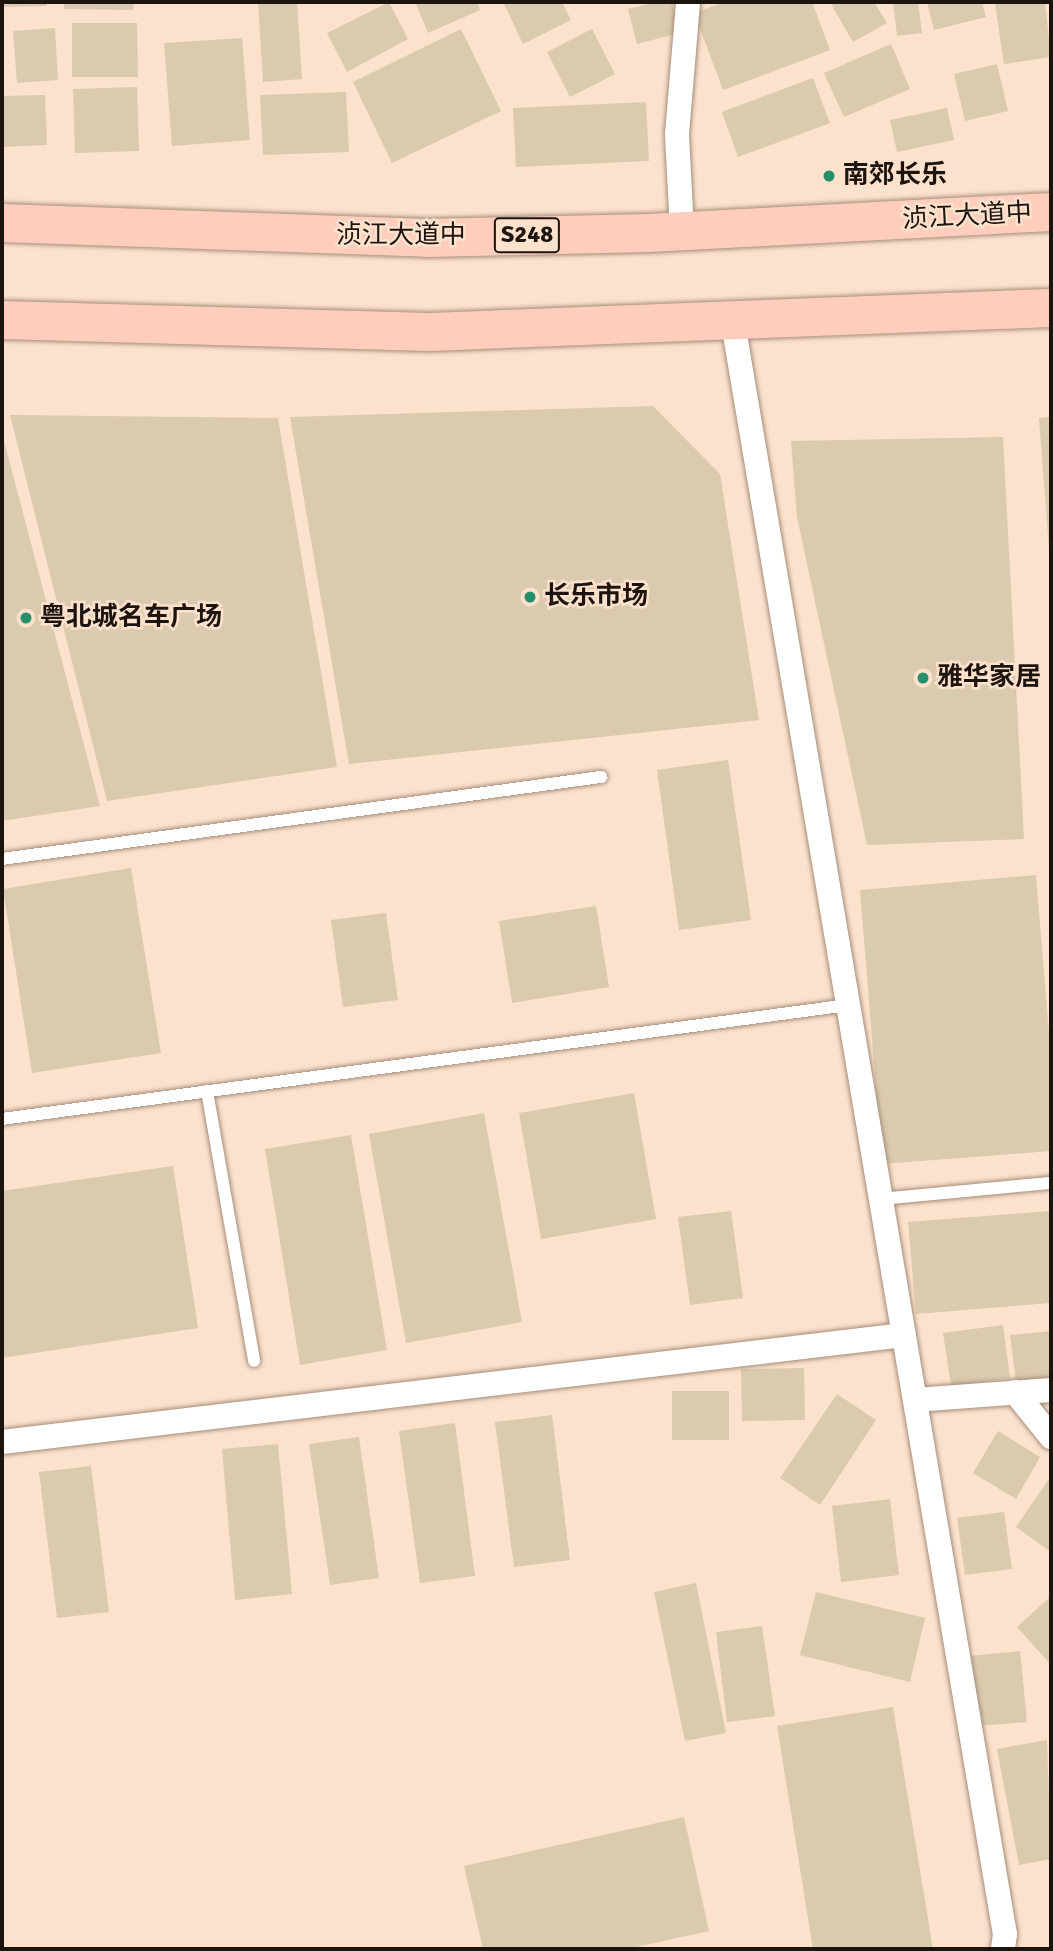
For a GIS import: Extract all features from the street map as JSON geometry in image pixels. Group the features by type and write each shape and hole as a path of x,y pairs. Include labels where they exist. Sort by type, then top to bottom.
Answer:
{"main road":[{"name":"浈江大道中","path":"2,223 428,237 682,231 1051,212"},
{"path":"2,320 429,332 733,323 1051,308"}],"street":[{"path":"682,231 677,134 688,2"},
{"path":"733,323 1004,1934 1003,1949"},
{"path":"2,1442 904,1335"},
{"path":"915,1400 1051,1390"},
{"path":"1015,1392 1051,1437"}],"lane":[{"path":"2,859 601,777"},
{"path":"2,1119 848,1005"},
{"path":"207,1091 254,1361"},
{"path":"881,1199 1051,1183"}],"building":[{"path":"2,2 47,2 47,6 2,7"},
{"path":"64,2 134,2 133,10 64,9"},
{"path":"258,2 297,2 302,79 263,82"},
{"path":"389,2 408,39 347,72 327,33"},
{"path":"415,2 477,2 480,10 428,33"},
{"path":"503,2 562,2 571,20 523,44"},
{"path":"657,2 672,2 680,33 637,44 628,9"},
{"path":"724,2 812,2 830,50 723,90 694,13"},
{"path":"874,2 887,23 853,42 831,4"},
{"path":"893,2 918,2 922,33 897,36"},
{"path":"927,2 982,2 986,17 934,30"},
{"path":"1045,2 1051,57 1004,64 995,4"},
{"path":"72,23 137,23 138,77 72,77"},
{"path":"55,28 58,80 17,83 13,31"},
{"path":"461,29 501,111 392,163 353,82"},
{"path":"592,29 615,74 570,97 547,52"},
{"path":"242,38 250,140 172,146 164,43"},
{"path":"891,44 910,89 844,117 824,73"},
{"path":"997,64 1008,111 965,121 954,74"},
{"path":"813,78 830,123 738,157 722,112"},
{"path":"137,87 139,151 75,153 73,89"},
{"path":"346,92 349,152 263,155 260,95"},
{"path":"45,95 47,145 2,147 2,96"},
{"path":"646,102 649,161 516,167 513,108"},
{"path":"947,108 954,140 897,152 890,120"},
{"name":"长乐市场","path":"653,406 720,474 759,720 349,764 290,417"},
{"path":"10,415 278,418 337,767 107,801"},
{"path":"1051,417 1051,549 1049,549 1039,418"},
{"name":"粤北城名车广场","path":"2,433 100,806 2,821"},
{"name":"雅华家居","path":"1003,437 1024,839 867,845 797,517 791,441"},
{"path":"728,760 751,920 679,930 657,770"},
{"path":"131,868 161,1053 32,1073 3,889"},
{"path":"1036,875 1051,1059 1051,1151 882,1164 860,890"},
{"path":"596,906 609,987 512,1003 499,921"},
{"path":"386,913 398,1000 343,1007 331,920"},
{"path":"634,1093 656,1219 541,1239 519,1113"},
{"path":"484,1113 522,1322 406,1343 369,1134"},
{"path":"351,1135 387,1350 300,1365 265,1149"},
{"path":"173,1166 198,1328 2,1358 2,1191"},
{"path":"731,1211 743,1298 690,1305 678,1217"},
{"path":"1051,1211 1051,1303 916,1314 908,1222"},
{"path":"1003,1325 1010,1378 951,1386 943,1333"},
{"path":"1051,1331 1051,1379 1016,1382 1010,1335"},
{"path":"804,1368 805,1420 742,1421 741,1369"},
{"path":"672,1391 729,1391 729,1440 672,1440"},
{"path":"837,1394 876,1420 820,1505 780,1478"},
{"path":"552,1415 570,1560 514,1567 495,1422"},
{"path":"455,1423 475,1576 420,1583 399,1431"},
{"path":"998,1431 1040,1457 1016,1499 973,1473"},
{"path":"359,1437 379,1578 330,1585 309,1444"},
{"path":"278,1444 292,1594 235,1600 222,1449"},
{"path":"91,1466 109,1612 57,1618 39,1472"},
{"path":"1051,1476 1051,1552 1016,1527"},
{"path":"890,1499 899,1575 841,1582 832,1506"},
{"path":"1004,1512 1012,1569 965,1575 957,1518"},
{"path":"696,1583 726,1733 685,1741 654,1592"},
{"path":"816,1592 925,1618 910,1682 800,1655"},
{"path":"1051,1596 1051,1665 1017,1627"},
{"path":"762,1626 775,1716 727,1722 716,1632"},
{"path":"1020,1651 1027,1722 975,1726 968,1656"},
{"path":"893,1707 933,1949 813,1949 777,1726"},
{"path":"1047,1740 1051,1859 1019,1865 997,1749"},
{"path":"684,1817 709,1931 627,1949 483,1949 464,1866"}],"place":[{"name":"南郊长乐","path":"829,176"},
{"name":"长乐市场","path":"530,597"},
{"name":"粤北城名车广场","path":"26,618"},
{"name":"雅华家居","path":"923,678"}]}
